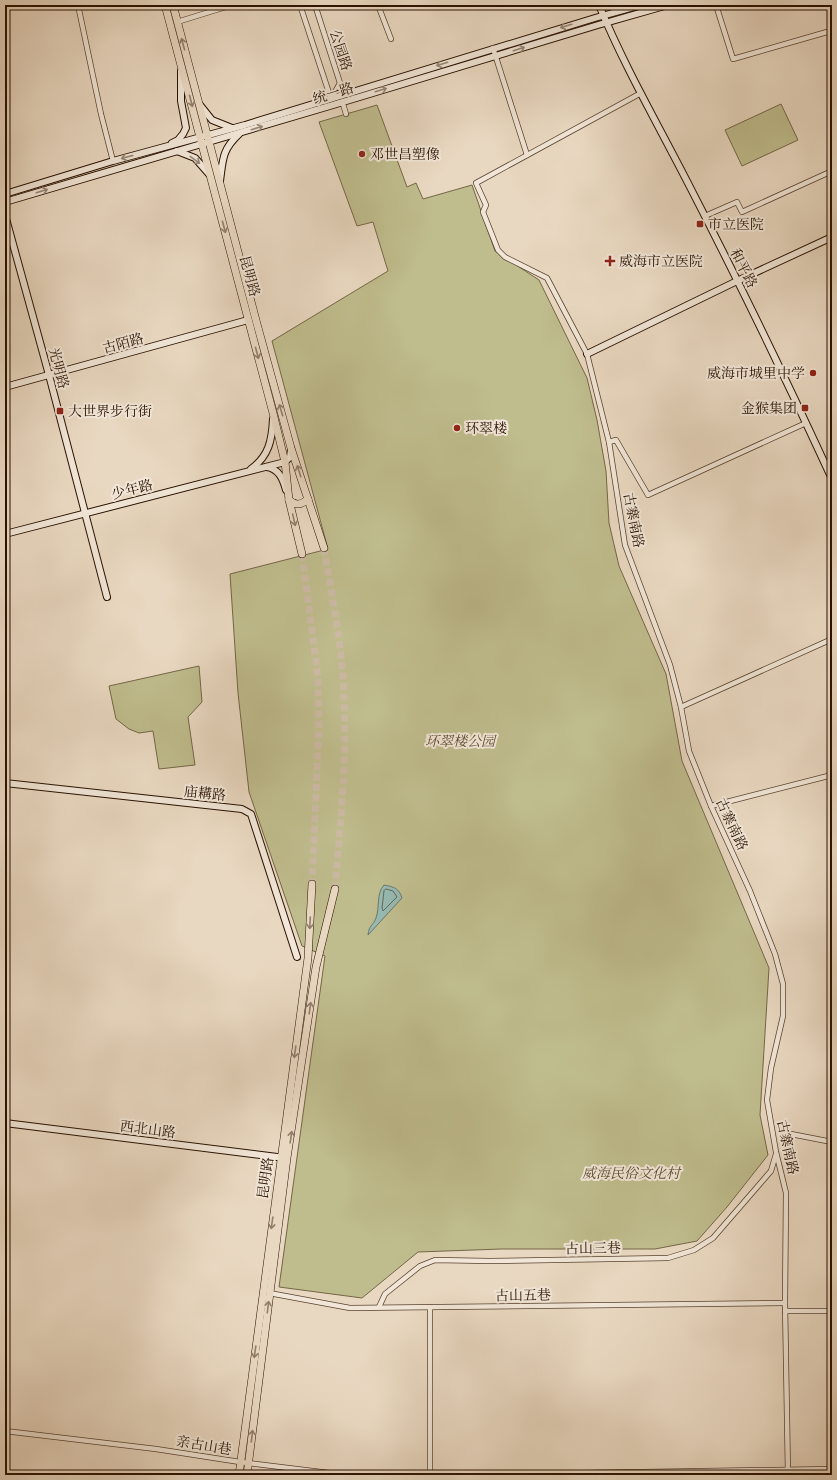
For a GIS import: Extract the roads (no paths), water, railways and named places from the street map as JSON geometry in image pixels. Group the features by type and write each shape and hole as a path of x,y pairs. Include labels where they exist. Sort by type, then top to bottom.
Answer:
{"main road":[{"name":"昆明路","path":"165,5 181,64 220,181 291,448 324,548"},
{"name":"昆明路","path":"173,5 199,104 210,176 285,462 289,500 302,554"},
{"path":"289,500 294,504 300,504 308,499"},
{"name":"昆明路","path":"247,1475 267,1293 308,958 312,884"},
{"name":"昆明路","path":"284,1158 317,960 335,888"},
{"name":"昆明路","path":"239,1475 267,1293"}],"street":[{"path":"78,5 101,114 113,161"},
{"path":"177,22 232,5"},
{"name":"公园路","path":"300,5 331,98"},
{"name":"公园路","path":"314,5 340,83 331,98"},
{"path":"378,5 392,39"},
{"name":"和平路","path":"599,5 641,93 737,281 832,479"},
{"name":"统一路","path":"5,202 175,151 232,128 493,48 641,5"},
{"name":"统一路","path":"5,194 164,147 241,133 607,22 668,5"},
{"path":"716,5 732,59 827,32 832,34"},
{"path":"493,48 527,155 641,93"},
{"path":"164,147 178,140 184,134 186,128 181,101 181,64"},
{"path":"199,104 212,120 232,128"},
{"path":"343,104 346,114"},
{"path":"220,181 226,149 241,133"},
{"path":"175,151 195,158 202,164 210,176"},
{"name":"古寨南路","path":"527,155 476,183 486,205 483,212 498,250 505,256 547,278 588,354 609,442 625,545 670,665 681,707 689,751 711,806 750,892 775,954 783,984 783,1016 771,1068 767,1100 776,1152 786,1193 785,1303 788,1475"},
{"path":"705,216 737,202 742,212 832,171"},
{"name":"光明路","path":"5,215 50,375 84,514 107,597"},
{"path":"588,354 737,281 832,237"},
{"name":"古陌路","path":"5,387 248,320"},
{"path":"248,471 264,458 272,430 273,413"},
{"path":"609,442 616,440 648,495 806,423"},
{"path":"285,462 290,458 291,448"},
{"name":"少年路","path":"5,534 285,462"},
{"path":"265,467 273,468 279,474 284,483 289,500"},
{"path":"681,707 832,639"},
{"path":"711,806 832,775"},
{"name":"庙耩路","path":"5,783 242,809 251,814 297,957"},
{"name":"西北山路","path":"5,1122 284,1158"},
{"path":"791,1134 832,1142"},
{"name":"古山三巷","path":"379,1307 386,1294 420,1266 435,1260 489,1261 668,1258 694,1250 713,1238 771,1171 776,1152"},
{"name":"古山五巷","path":"267,1293 350,1308 785,1303"},
{"path":"430,1307 430,1475"},
{"path":"786,1311 832,1311"},
{"name":"亲古山巷","path":"5,1431 156,1449 240,1462 337,1474 400,1475"},
{"path":"462,1475 832,1469"}],"water":[{"path":"384,885 396,888 402,898 368,935 369,929 376,918 379,896"}],"tunnel":[{"path":"324,548 340,646 345,731 343,784 335,889"},
{"path":"302,554 318,677 319,726 312,884"}],"place":[{"name":"邓世昌塑像","path":"362,154"},
{"name":"市立医院","path":"700,224"},
{"name":"威海市立医院","path":"610,261"},
{"name":"威海市城里中学","path":"813,373"},
{"name":"金猴集团","path":"805,408"},
{"name":"大世界步行街","path":"60,411"},
{"name":"环翠楼","path":"457,428"}],"park label":[{"name":"环翠楼公园","path":"460,741"},
{"name":"威海民俗文化村","path":"631,1173"}]}
